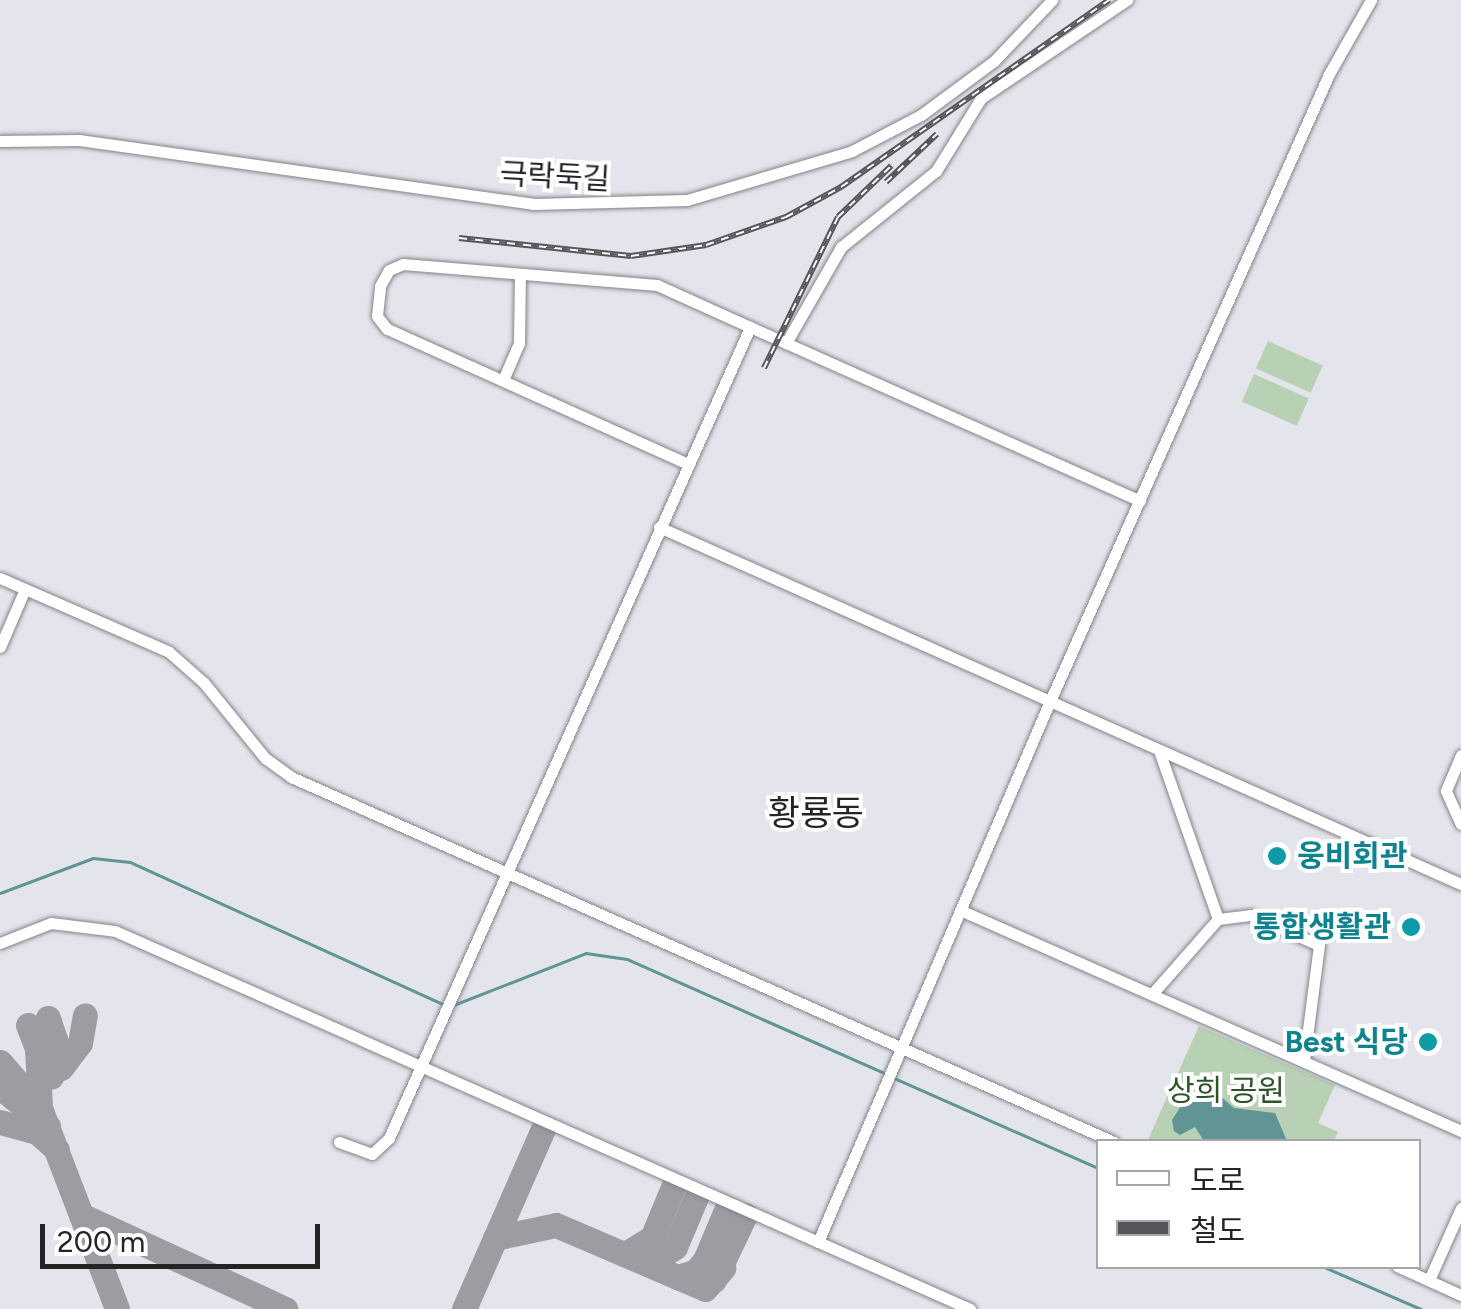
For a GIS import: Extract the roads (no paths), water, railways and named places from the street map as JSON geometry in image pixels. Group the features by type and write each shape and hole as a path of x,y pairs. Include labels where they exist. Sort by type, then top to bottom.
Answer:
{"street":[{"name":"극락둑길","path":"0,141 79,140 533,204 687,200 852,151 922,114 994,61 1052,0"},
{"path":"786,344 842,247 936,171 981,98 1127,0"},
{"path":"818,1242 890,1064 1329,74 1371,0"},
{"path":"688,464 387,328 377,316 377,298 384,276 403,264 657,285 1140,502"},
{"path":"502,380 519,343 520,275"},
{"path":"339,1142 372,1154 381,1149 750,328"},
{"path":"660,527 1461,884"},
{"path":"0,578 180,660 265,758 291,777 1107,1139"},
{"path":"0,648 25,589"},
{"path":"1160,753 1218,919"},
{"path":"1461,755 1446,791 1461,824"},
{"path":"960,910 1461,1130"},
{"path":"1152,994 1218,919 1250,915 1319,945 1304,1062"},
{"path":"0,942 51,923 116,931 970,1309"},
{"path":"1429,1280 1461,1208"},
{"path":"1404,1269 1461,1294"}],"water":[{"path":"1210,1087 1234,1108 1275,1113 1286,1139 1203,1139 1195,1127 1180,1135 1174,1131 1172,1120 1186,1098 1201,1097"}],"waterway":[{"path":"0,893 93,858 130,862 443,1004"},
{"path":"451,1006 586,953 627,959 887,1074"},
{"path":"894,1078 1096,1167"},
{"path":"1329,1269 1421,1309"}],"railway":[{"path":"459,238 631,256 706,245 786,217 841,187 1109,0"},
{"path":"886,182 937,134"},
{"path":"764,368 838,217 891,166"}],"place":[{"name":"웅비회관","path":"1277,856"},
{"name":"통합생활관","path":"1411,927"},
{"name":"Best 식당","path":"1428,1042"}],"district":[{"name":"황룡동","path":"816,813"}],"park label":[{"name":"상희 공원","path":"1226,1091"}]}
